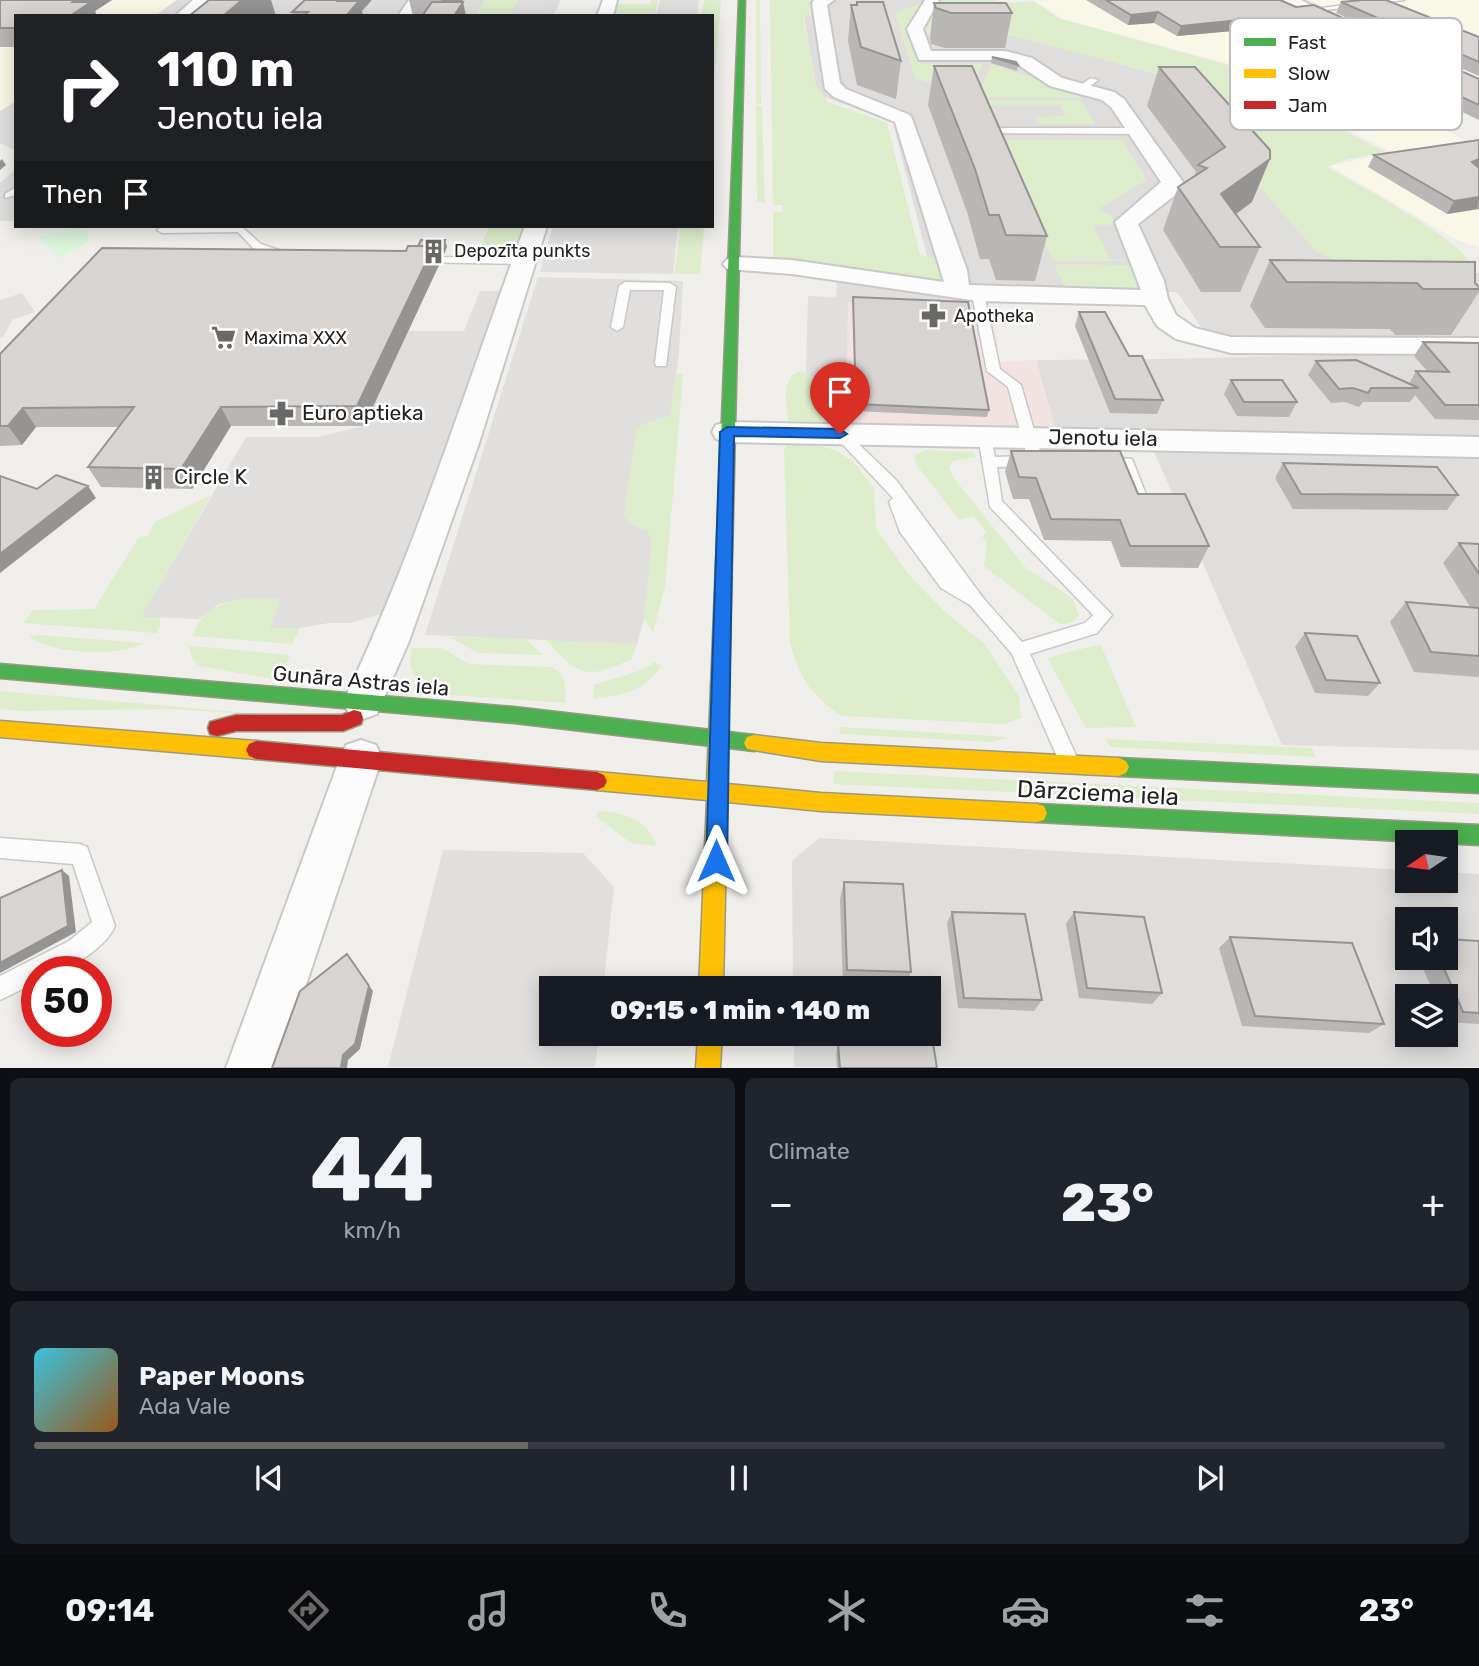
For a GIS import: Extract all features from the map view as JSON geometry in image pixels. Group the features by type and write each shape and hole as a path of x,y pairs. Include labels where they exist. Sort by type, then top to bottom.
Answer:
{"main road":[{"path":"712,976 742,0"},
{"name":"Gunāra Astras iela","path":"0,671 363,702 719,737"},
{"path":"196,743 217,727 236,723 343,723 353,720 363,702"},
{"path":"1,731 196,743 716,791"},
{"name":"Dārzciema iela","path":"719,737 821,752 1479,784"},
{"name":"Dārzciema iela","path":"716,791 821,802 1479,835"},
{"path":"708,1068 709,1046"}],"street":[{"path":"184,14 202,0"},
{"path":"932,0 915,29 925,57 999,55 1027,62 1056,82 1088,84 1118,103 1171,182 1166,191 1126,222 1130,237 1156,289 1155,298 1174,327 1196,339 1231,345 1479,346"},
{"path":"1289,0 1328,18"},
{"path":"822,1 831,85 840,93 903,119 956,270 968,293"},
{"path":"363,702 391,641 464,443 535,228"},
{"path":"735,264 792,267 968,293 1155,298"},
{"name":"Jenotu iela","path":"727,432 840,434 1037,453 1479,447"},
{"path":"252,1068 361,758"}],"lane":[{"path":"1311,10 1401,0"},
{"path":"991,131 1137,131"},
{"path":"162,230 241,229 257,246 293,256"},
{"path":"401,259 524,261"},
{"path":"617,327 625,286 670,287 661,363"},
{"path":"968,293 994,371 1014,385 1037,453"},
{"path":"840,434 891,484 978,604 1019,650 1069,764"},
{"path":"987,449 995,503 1103,615 1091,628 1019,650"},
{"path":"1088,462 1127,462 1143,507"},
{"path":"0,848 80,854 104,926 77,949 0,988"}],"shaded area":[{"path":"0,0 176,0 158,14 14,14 14,102 0,111"},
{"path":"176,0 561,0 554,14 158,14"},
{"path":"518,0 551,0 544,14 511,13"},
{"path":"660,0 699,0 697,14 656,14"},
{"path":"801,0 934,0 972,23 1182,81 1357,274 1479,273 1479,339 1233,337 1203,330 1177,292 974,289 933,280 893,123 817,94"},
{"path":"1199,0 1233,18 1230,18 1230,64 1063,19 1035,1"},
{"path":"1310,0 1479,0 1479,36 1462,30 1462,18 1350,18"},
{"path":"14,102 14,150 0,143 0,111"},
{"path":"1348,130 1445,130 1479,148 1479,247 1457,240 1330,166 1392,152"},
{"path":"14,171 14,221 0,221 0,183"},
{"path":"552,228 678,228 673,274 540,272"},
{"path":"835,266 965,282 990,303 1000,362 1036,360 1055,428 830,422 831,419 821,413 808,296 837,297"},
{"path":"538,277 683,281 679,354 670,415 637,427 624,515 628,521 649,533 652,542 644,619 637,644 425,635"},
{"path":"837,281 947,291 940,305 848,302 846,379 819,383 806,372 808,296 836,298"},
{"path":"480,291 502,291 385,613 350,623 269,628 280,599 244,598 219,604 199,619 141,617 246,437 317,437 364,426 408,331 464,331"},
{"path":"22,293 35,312 12,320 4,336 0,338 0,300"},
{"path":"1479,351 1479,750 1282,745 1146,433 1055,428 1036,360 1163,359"},
{"path":"819,838 1395,869 1395,893 1458,893 1458,873 1479,874 1479,1067 794,1067 794,1046 941,1046 941,976 793,976 792,861"},
{"path":"443,850 583,853 614,887 604,976 539,976 539,1046 598,1046 595,1067 388,1067"}],"green space":[{"path":"485,0 518,0 511,13 516,14 476,14"},
{"path":"651,0 658,0 655,14 614,14 617,4 650,4"},
{"path":"704,0 721,0 714,82 714,14 702,14"},
{"path":"756,0 760,0 761,104 756,104"},
{"path":"770,0 814,0 815,13 803,16 815,84 828,102 887,123 920,255 939,258 944,277 940,281 773,260 773,212 783,212 782,205 773,205"},
{"path":"939,0 993,0 1008,3 1033,1 1058,18 1230,66 1230,130 1342,130 1385,152 1345,160 1327,167 1432,229 1467,258 1474,270 1361,271 1316,252 1163,75 1004,34 922,35 925,21"},
{"path":"928,1 909,31 920,64 983,64 967,95 915,78 895,13"},
{"path":"991,64 1076,91 1080,98 977,97"},
{"path":"980,100 1081,100 1095,124 1040,124 1034,117 1066,116 1059,105 982,105"},
{"path":"756,106 762,106 765,204 757,201"},
{"path":"998,140 1122,140 1147,180 1098,209 1113,216 1112,225 1093,225 1110,259 1127,261 1053,261"},
{"path":"72,228 86,228 89,241 59,258 39,237"},
{"path":"488,228 523,228 519,241 498,252 493,247 481,247"},
{"path":"680,228 704,228 700,274 675,274"},
{"path":"1054,264 1129,265 1145,290 1065,288"},
{"path":"800,371 810,374 819,383 821,413 831,420 830,422 788,421 787,385 794,374"},
{"path":"676,373 683,374 665,587 653,632 644,619 652,542 642,528 628,521 624,515 637,427 670,415"},
{"path":"789,444 812,444 835,450 853,461 874,488 876,528 909,575 947,614 984,643 1019,696 1021,718 1004,724 842,716 814,693 802,676 790,642 784,449"},
{"path":"924,450 974,452 976,457 953,461 949,467 954,478 1026,568 1072,598 1079,615 1075,620 1060,624 984,566 987,543 982,536 987,533 974,516 959,520 916,464 914,456"},
{"path":"211,495 142,616 159,617 161,625 156,633 23,623 33,610 94,609 139,537 148,536 155,522"},
{"path":"244,598 280,599 269,627 300,628 292,644 192,636 206,614 226,603"},
{"path":"29,636 145,643 120,650 86,652 53,647"},
{"path":"449,637 525,638 542,655 478,653"},
{"path":"545,639 637,644 632,659 593,672 576,668"},
{"path":"1100,644 1136,727 1086,728 1047,658"},
{"path":"189,647 290,655 279,680 199,666 192,659"},
{"path":"412,648 442,648 469,664 551,667 563,677 565,703 437,694 423,686 414,676 410,664"},
{"path":"655,662 661,666 648,682 640,687 593,699 594,685 642,670"},
{"path":"0,691 270,715 169,709 22,711 0,709"},
{"path":"839,727 1011,737 992,742 840,734"},
{"path":"1106,739 1312,748 1315,757 1110,747"},
{"path":"834,771 1479,803 1479,814 833,784"},
{"path":"602,811 636,820 648,830 657,846 631,843 596,817 597,813"}],"building":[{"path":"0,0 91,2 73,14 14,14 14,28 0,28"},
{"path":"209,0 242,0 225,14 192,14"},
{"path":"305,0 359,1 348,14 292,12"},
{"path":"1106,0 1280,0 1296,7 1314,5 1343,18 1230,18 1230,21 1181,26 1158,12 1131,15"},
{"path":"1386,0 1431,18 1378,18 1341,2"},
{"path":"432,2 463,2 455,14 423,14"},
{"path":"857,2 883,2 901,61 861,47 851,5 857,5"},
{"path":"934,3 1006,3 1012,13 951,13 936,8"},
{"path":"1462,30 1479,37 1479,62 1462,55"},
{"path":"992,57 1016,62 1018,65"},
{"path":"934,66 972,66 1047,236 1006,235 999,215 989,215 975,169"},
{"path":"1159,67 1195,67 1230,106 1230,130 1252,130 1270,150 1270,159 1221,194 1260,247 1220,247 1178,187 1207,168 1198,165 1225,147"},
{"path":"1462,71 1479,79 1479,105 1462,97"},
{"path":"1479,140 1479,159 1472,162 1479,168 1479,197 1454,201 1374,155"},
{"path":"421,240 445,240 442,247 418,246"},
{"path":"408,246 434,246 357,406 221,407 181,469 88,467 134,407 23,408 8,426 0,426 0,354 102,248 406,251"},
{"path":"1270,260 1475,262 1475,283 1479,289 1423,289 1417,283 1287,282"},
{"path":"853,297 968,302 989,410 856,404"},
{"path":"1079,312 1105,312 1129,356 1142,356 1163,400 1115,399"},
{"path":"1423,342 1479,343 1479,405 1445,405 1416,371 1449,372"},
{"path":"1356,360 1419,388 1371,388 1368,393 1353,388 1339,389 1316,361"},
{"path":"1231,380 1282,380 1297,402 1244,402"},
{"path":"1011,451 1120,451 1138,494 1185,494 1209,546 1130,546 1120,520 1051,519 1036,478 1019,477"},
{"path":"1283,463 1437,467 1458,495 1301,494"},
{"path":"56,475 88,486 0,554 0,476 37,489"},
{"path":"1459,543 1479,544 1479,574"},
{"path":"1406,602 1479,608 1479,656 1431,652"},
{"path":"1305,633 1357,636 1380,683 1326,680"},
{"path":"62,870 68,926 0,963 0,898"},
{"path":"844,882 903,884 911,972 847,970"},
{"path":"952,912 1025,914 1042,1000 964,998"},
{"path":"1074,912 1144,917 1162,993 1087,988"},
{"path":"1230,937 1352,943 1384,1024 1255,1016"},
{"path":"1458,940 1479,941 1479,1013 1463,1012 1458,1001 1458,984 1451,984 1445,970 1458,970"},
{"path":"347,954 369,986 355,1044 343,1055 341,1068 272,1068 300,991"},
{"path":"838,1046 933,1046 937,1068 840,1068"}],"traffic: fast":[{"path":"720,687 742,0"},
{"path":"0,671 514,715 754,743"},
{"path":"1119,767 1479,784"},
{"path":"1037,813 1479,835"}],"traffic: slow":[{"path":"711,976 720,687"},
{"path":"0,729 256,750"},
{"path":"754,743 821,752 1119,767"},
{"path":"597,781 821,802 1037,813"},
{"path":"708,1068 709,1046"}],"traffic: jam":[{"path":"217,728 236,723 343,723 354,718"},
{"path":"256,750 597,781"}],"place":[{"name":"Depozīta punkts","path":"434,251"},
{"name":"Apotheka","path":"934,316"},
{"name":"Maxima XXX","path":"224,338"},
{"name":"Euro aptieka","path":"282,413"},
{"name":"Circle K","path":"154,477"}],"route":[{"path":"716,861 727,432 840,434"}]}
